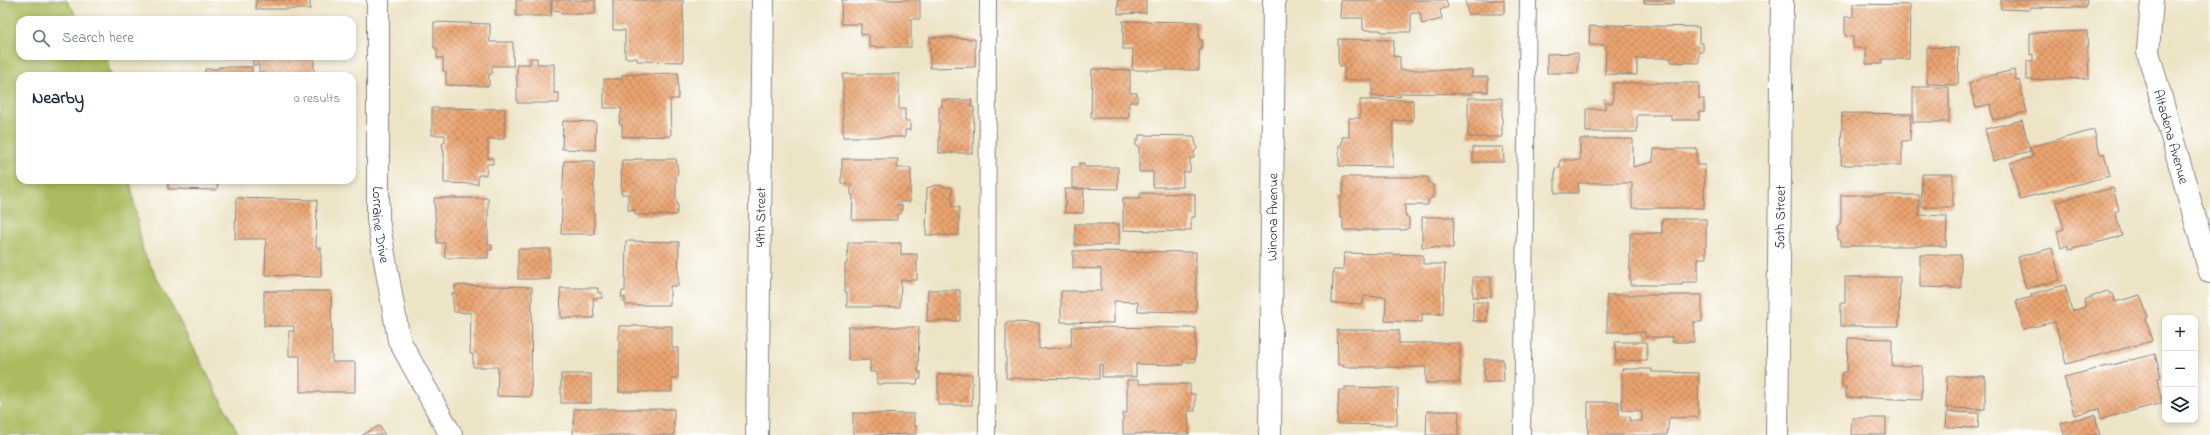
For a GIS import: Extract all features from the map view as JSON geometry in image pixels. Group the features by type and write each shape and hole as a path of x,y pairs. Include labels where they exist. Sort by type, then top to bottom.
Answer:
{"street":[{"name":"Lorraine Drive","path":"378,0 378,220 399,340 451,435"},
{"name":"49th Street","path":"757,435 763,0"},
{"name":"Winona Avenue","path":"1270,435 1274,0"},
{"name":"50th Street","path":"1777,435 1782,0"},
{"name":"Altadena Avenue","path":"2152,0 2148,52 2210,272"}],"lane":[{"path":"987,435 988,0"},
{"path":"1522,435 1528,0"}],"green space":[{"path":"0,0 66,0 77,16 16,16 16,60 107,60 110,72 16,72 16,184 131,184 143,251 239,435 0,435"}],"building":[{"path":"256,0 310,0 310,9 256,9"},
{"path":"516,0 551,0 551,16 516,16"},
{"path":"552,0 595,0 595,14 561,14 561,11 552,10"},
{"path":"613,0 683,0 683,62 637,61 637,58 625,58 625,30 613,30"},
{"path":"842,0 920,0 920,19 911,19 911,47 869,47 869,35 861,34 861,24 841,24"},
{"path":"1118,0 1146,0 1146,13 1118,14"},
{"path":"1341,0 1446,0 1448,7 1440,10 1442,19 1422,24 1420,13 1411,13 1411,32 1381,32 1381,30 1363,30 1363,18 1340,18"},
{"path":"1465,0 1504,0 1504,14 1468,14"},
{"path":"1644,0 1674,0 1674,4 1644,3"},
{"path":"2001,0 2087,0 2086,8 2030,7 2030,10 2001,9"},
{"path":"1853,4 1910,5 1909,59 1882,59 1882,64 1866,64 1866,48 1853,48 1853,37 1845,36 1845,17 1853,17"},
{"path":"1123,21 1199,22 1199,40 1202,40 1202,50 1199,50 1199,70 1132,70 1133,49 1123,49"},
{"path":"434,22 490,24 490,42 513,42 513,66 492,66 492,74 489,74 489,86 446,85 446,71 443,71 443,58 437,58 437,48 434,48"},
{"path":"1606,25 1699,27 1699,43 1703,43 1703,52 1699,52 1699,63 1671,62 1671,58 1637,58 1637,75 1605,74 1606,45 1589,45 1590,26 1606,27"},
{"path":"2087,31 2089,78 2027,80 2027,61 2033,61 2033,54 2030,55 2030,33"},
{"path":"930,37 975,39 975,67 930,68"},
{"path":"1338,39 1394,40 1393,56 1400,57 1400,70 1472,70 1471,77 1488,77 1488,92 1472,91 1472,94 1401,93 1400,97 1372,96 1372,80 1344,80 1344,66 1340,66 1338,61"},
{"path":"1927,47 1959,48 1958,85 1927,84"},
{"path":"1578,53 1578,73 1547,73 1547,54"},
{"path":"530,58 537,58 537,64 554,64 554,93 559,93 559,103 517,103 517,64 530,64"},
{"path":"253,60 314,60 314,72 259,72 259,65 253,65"},
{"path":"218,67 252,67 252,72 205,72 205,69 218,69"},
{"path":"1092,69 1130,70 1130,93 1137,93 1137,102 1129,102 1129,118 1091,118"},
{"path":"2014,70 2016,80 2019,80 2027,112 1993,120 1990,104 1976,108 1969,84 1984,77"},
{"path":"678,73 678,99 670,99 671,136 622,137 622,124 619,124 622,108 604,108 604,79 622,79 622,75"},
{"path":"843,74 899,74 899,109 905,109 905,121 910,121 910,130 905,130 905,137 843,137"},
{"path":"1613,83 1699,83 1699,99 1704,99 1704,112 1699,112 1699,120 1671,120 1671,115 1637,115 1637,132 1586,132 1586,109 1605,109 1605,103 1613,103"},
{"path":"1913,87 1949,87 1949,122 1913,122"},
{"path":"1468,98 1502,98 1502,137 1468,137"},
{"path":"942,100 972,100 971,107 974,107 973,153 939,153 939,107 942,107"},
{"path":"1360,100 1413,100 1413,121 1393,120 1393,167 1339,166 1339,145 1342,145 1342,137 1349,137 1349,118 1360,118"},
{"path":"432,108 505,109 504,139 488,139 488,158 493,158 493,164 487,164 486,175 478,175 478,184 444,183 444,153 442,144 445,142 445,135 432,135"},
{"path":"1842,113 1911,114 1910,141 1902,141 1902,165 1841,165"},
{"path":"2022,120 2030,151 1993,161 1985,129"},
{"path":"563,121 596,122 595,150 562,149"},
{"path":"2094,130 2100,154 2104,153 2110,176 2020,199 2010,163 2033,157 2030,147"},
{"path":"1139,135 1194,136 1197,149 1194,152 1194,158 1190,158 1190,172 1183,172 1183,187 1153,187 1153,172 1139,172 1139,146 1136,146 1136,140 1139,140"},
{"path":"1580,139 1633,139 1633,167 1653,162 1654,149 1697,149 1697,165 1705,165 1704,208 1632,208 1632,183 1578,183 1578,193 1555,193 1555,168 1560,168 1560,160 1580,160"},
{"path":"1473,147 1503,147 1504,162 1473,162"},
{"path":"676,159 678,173 676,175 676,198 678,207 676,215 635,215 635,210 628,210 628,194 621,194 622,160"},
{"path":"842,159 898,159 897,168 911,168 910,202 897,202 897,205 902,205 901,214 897,214 897,220 852,220 853,195 851,195 851,184 842,184"},
{"path":"564,161 594,161 594,234 561,234"},
{"path":"1079,163 1084,163 1084,167 1118,167 1118,189 1072,188 1072,167 1079,167"},
{"path":"1922,174 1953,174 1953,207 1921,207"},
{"path":"1343,177 1428,177 1428,182 1433,185 1433,197 1428,200 1428,205 1405,205 1405,215 1409,218 1409,228 1404,230 1343,230 1343,218 1340,218 1340,196 1343,196"},
{"path":"168,184 218,184 217,190 168,189"},
{"path":"936,185 952,188 952,207 959,207 959,235 926,235 927,188"},
{"path":"2113,188 2119,210 2115,212 2122,236 2069,250 2068,246 2061,248 2057,231 2064,229 2056,202"},
{"path":"1065,189 1084,189 1083,213 1065,213"},
{"path":"1140,193 1195,194 1195,217 1191,217 1191,230 1185,230 1185,232 1123,230 1123,198 1140,198"},
{"path":"1841,195 1919,195 1919,215 1947,216 1946,246 1841,246 1841,241 1838,239 1838,227 1841,225"},
{"path":"236,198 317,200 316,247 321,247 321,277 265,275 266,239 235,239"},
{"path":"434,198 488,198 488,245 492,245 492,250 488,250 488,258 445,258 445,243 437,243"},
{"path":"1422,217 1454,217 1453,248 1422,247"},
{"path":"1662,219 1706,219 1706,258 1698,258 1698,282 1682,282 1682,285 1630,285 1630,233 1662,233"},
{"path":"1075,224 1119,224 1119,245 1075,245"},
{"path":"626,241 679,242 678,286 670,286 670,305 625,305 625,297 621,297 622,291 625,291"},
{"path":"848,243 901,243 901,254 917,254 917,280 901,280 900,307 847,307 847,292 845,292 845,264 847,264"},
{"path":"2052,248 2060,280 2026,289 2018,257"},
{"path":"518,249 550,249 550,279 518,279"},
{"path":"1073,251 1196,252 1196,312 1138,311 1138,302 1114,301 1114,323 1061,322 1061,291 1101,291 1101,269 1073,268"},
{"path":"1344,253 1423,255 1423,264 1445,264 1443,314 1422,314 1422,322 1385,321 1386,297 1364,296 1363,304 1332,303 1333,270 1343,270"},
{"path":"1920,255 1961,255 1961,288 1920,287"},
{"path":"1473,277 1491,277 1491,297 1473,297"},
{"path":"1845,277 1900,277 1899,326 1841,326 1841,303 1845,303"},
{"path":"455,285 532,287 531,397 497,396 498,367 473,367 473,354 470,354 471,313 454,312 452,293 455,293"},
{"path":"2065,285 2072,311 2085,307 2084,300 2107,291 2114,295 2115,302 2140,295 2148,317 2146,318 2152,341 2066,364 2055,322 2023,329 2016,301 2032,297 2031,294"},
{"path":"560,288 598,288 598,293 602,293 602,298 593,298 594,318 561,318"},
{"path":"928,290 960,290 960,321 927,321"},
{"path":"264,291 331,291 332,362 355,362 355,392 300,392 300,356 289,356 289,331 294,331 294,326 264,326"},
{"path":"1607,295 1702,295 1702,322 1694,322 1694,342 1672,342 1672,337 1645,337 1645,332 1607,332"},
{"path":"1473,302 1487,302 1487,321 1473,321"},
{"path":"1006,322 1039,323 1039,349 1071,347 1072,327 1196,328 1195,362 1183,362 1183,365 1136,364 1136,377 1102,377 1102,364 1099,364 1099,379 1006,378"},
{"path":"619,326 672,326 672,348 678,348 678,378 672,378 672,392 619,392"},
{"path":"848,327 919,327 918,372 921,372 921,379 918,379 917,384 877,384 877,372 870,372 870,360 848,360"},
{"path":"1337,330 1399,330 1399,343 1460,343 1460,383 1426,383 1426,367 1343,367 1343,365 1338,365"},
{"path":"1848,338 1892,339 1892,366 1922,366 1922,400 1846,397 1846,387 1842,387 1842,372 1847,372"},
{"path":"1615,342 1647,342 1647,360 1616,361"},
{"path":"2155,354 2161,377 2158,378 2162,403 2101,419 2099,409 2074,415 2064,377"},
{"path":"1484,359 1503,359 1504,382 1484,382"},
{"path":"1622,369 1652,369 1652,372 1699,373 1698,417 1669,418 1667,435 1588,435 1588,402 1619,402 1619,416 1630,417 1630,421 1642,421 1642,411 1622,410"},
{"path":"561,374 591,374 591,403 561,403"},
{"path":"938,374 972,374 972,405 938,405"},
{"path":"1947,376 1985,376 1985,409 1946,408"},
{"path":"1127,380 1139,380 1139,384 1190,384 1190,394 1195,394 1195,411 1188,411 1189,434 1123,434 1123,413 1127,413"},
{"path":"1345,387 1398,388 1397,425 1337,424 1339,390 1345,390"},
{"path":"574,409 674,409 674,435 573,435"},
{"path":"1427,411 1459,411 1458,435 1426,435"},
{"path":"1947,412 1979,413 1978,428 1946,427"},
{"path":"853,413 914,414 916,434 853,435"},
{"path":"2095,415 2100,435 2064,435 2061,423"},
{"path":"1852,418 1886,418 1886,435 1851,435"},
{"path":"379,426 385,435 362,435"}]}
